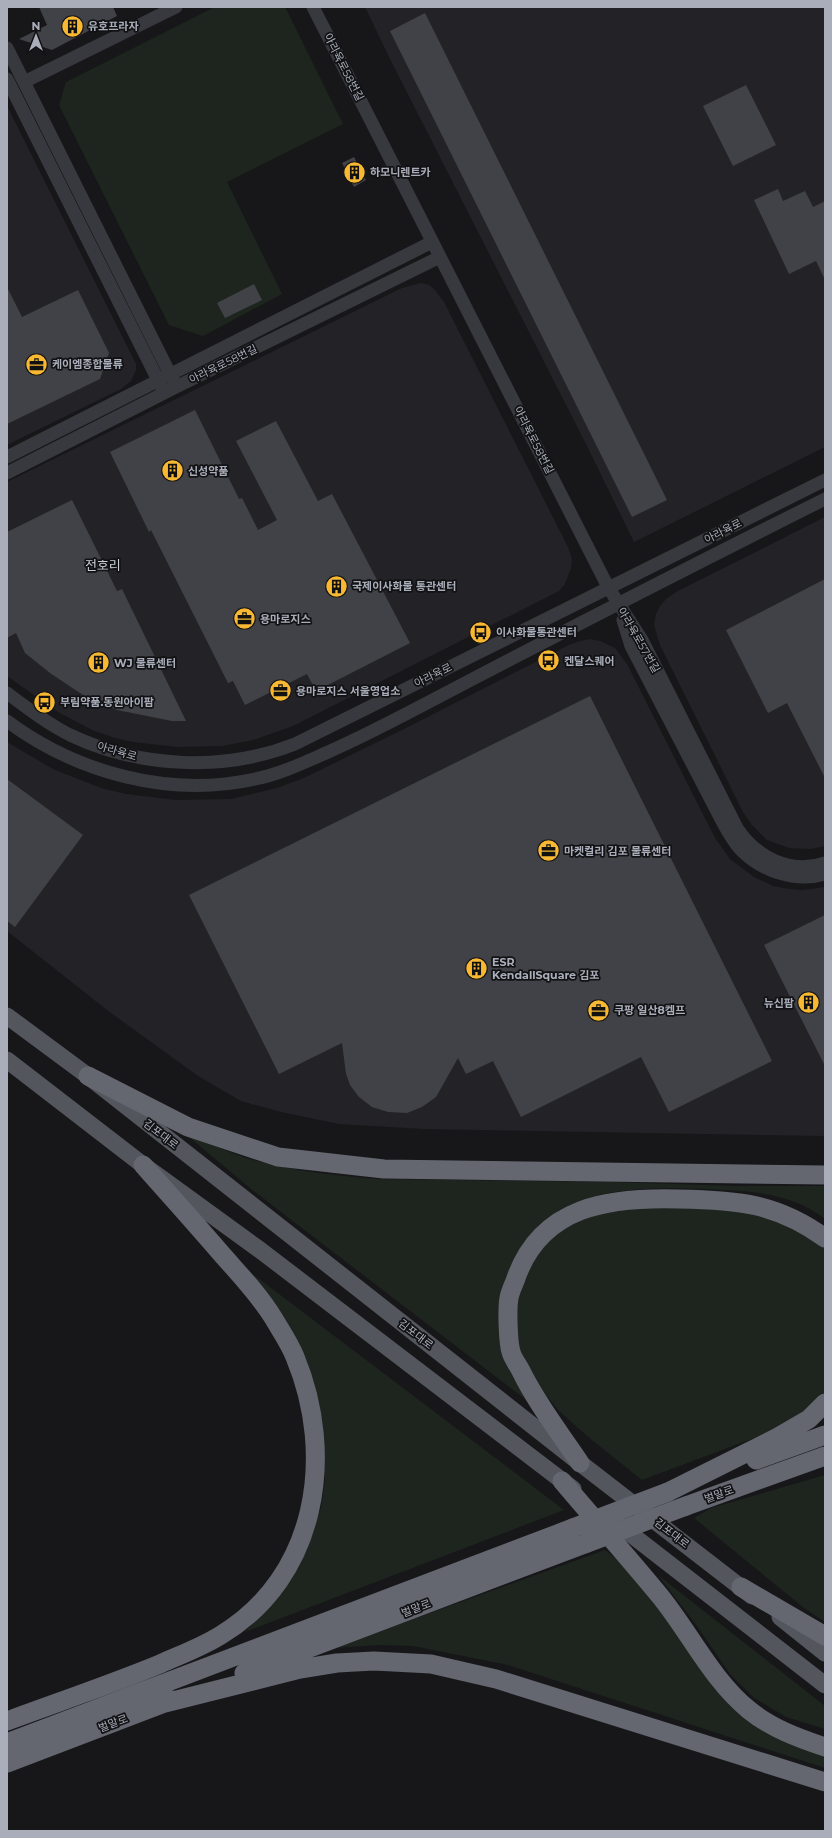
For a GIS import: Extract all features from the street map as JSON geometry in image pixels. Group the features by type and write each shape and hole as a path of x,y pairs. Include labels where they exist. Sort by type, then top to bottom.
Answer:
{"highway":[{"path":"88,1076 188,1127 278,1157 384,1169 825,1175"},
{"path":"7,1721 140,1672 183,1654 220,1636 247,1617 268,1596 285,1572 295,1553 309,1517 314,1485 316,1452 306,1392 295,1356 273,1317 249,1285 143,1164"},
{"path":"580,1463 529,1386 511,1352 509,1298 517,1274 531,1247 550,1227 571,1215 603,1203 641,1198 719,1199 755,1205 782,1212 807,1225 825,1238"},
{"path":"668,1492 778,1437 809,1419 825,1403"},
{"name":"벌말로","path":"7,1743 668,1492 825,1435"},
{"name":"벌말로","path":"7,1763 587,1543 825,1456"},
{"path":"754,1482 825,1470"},
{"path":"562,1481 660,1597 730,1693 749,1710 769,1724 797,1738 825,1746"},
{"name":"벌말로","path":"7,1729 356,1601 478,1564"},
{"path":"741,1587 825,1636"},
{"path":"161,1704 300,1669 337,1663 374,1661 431,1664 496,1679 825,1782"}],"main road":[{"name":"김포대로","path":"7,1016 88,1076 580,1463 825,1652"},
{"path":"7,1060 143,1164 260,1250 562,1481 825,1686"}],"street":[{"path":"24,82 176,7"},
{"name":"아라육로58번길","path":"313,7 617,603"},
{"path":"7,48 176,387"},
{"path":"7,78 164,393"},
{"path":"7,457 432,242"},
{"name":"아라육로58번길","path":"7,473 176,387 440,257"},
{"name":"아라육로","path":"7,693 52,725 71,735 110,751 133,756 200,763 237,760 265,754 295,744 825,480"},
{"name":"아라육로","path":"7,721 34,740 62,755 116,774 156,782 186,785 212,785 254,780 293,768 340,747 617,603 825,499"},
{"name":"아라육로57번길","path":"617,603 642,640 717,791 743,837 758,852 770,859 784,864 796,867 808,867 825,864"},
{"name":"아라육로57번길","path":"617,603 631,646 710,798 739,848 749,857 772,871 800,877 825,874"}],"shaded area":[{"path":"215,7 285,7 343,124 227,182 282,294 203,336 169,325 59,105 66,82"},
{"path":"365,7 825,7 825,447 634,542"},
{"path":"7,106 136,364 136,370 131,381 121,389 7,445"},
{"path":"421,283 429,285 444,302 568,547 572,559 571,568 565,584 559,591 293,726 253,740 222,746 178,747 133,742 115,738 92,730 58,712 7,676 7,482 402,288"},
{"path":"825,517 825,846 811,849 789,848 767,840 752,825 743,812 660,645 654,625 656,614 660,606 666,599 676,592"},
{"path":"590,639 600,641 615,648 627,664 715,838 730,859 754,877 773,886 803,890 825,887 825,1136 424,1129 339,1124 281,1112 241,1101 198,1076 107,1010 7,931 7,742 53,769 101,788 126,794 176,800 231,799 277,788 304,778 569,645"},
{"path":"182,1131 244,1157 268,1164 331,1175 362,1178 613,1182 736,1186 825,1186 825,1219 812,1210 784,1198 753,1192 676,1188 614,1192 585,1199 559,1211 537,1228 519,1252 506,1284 529,1402 251,1189"},
{"path":"622,1205 772,1212 825,1244 825,1393 812,1408 783,1427 642,1480 587,1436 559,1411 533,1379 522,1359 515,1334 515,1300 536,1252 563,1227"},
{"path":"238,1263 564,1510 245,1632 282,1592 298,1566 312,1535 321,1508 325,1481 323,1441 319,1411"},
{"path":"825,1475 825,1622 804,1608 694,1518 711,1508"},
{"path":"605,1550 628,1568 726,1691 825,1747 825,1768 508,1665 413,1646 379,1645 333,1648"},
{"path":"658,1575 825,1706 825,1729 786,1717 753,1697 730,1674 697,1626"}],"building":[{"name":"유호프라자","path":"39,7 113,7 117,16 52,50 19,39 47,25"},
{"path":"425,13 667,500 632,517 390,31"},
{"path":"746,85 776,145 733,166 703,106"},
{"name":"하모니렌트카","path":"354,157 366,180 354,187 342,163"},
{"path":"778,189 783,201 805,191 813,207 825,201 825,280 816,261 789,274 754,200"},
{"path":"254,284 262,300 225,318 217,303"},
{"path":"7,287 22,317 78,290 109,353 100,379 7,424"},
{"path":"195,410 239,499 242,498 258,530 277,520 236,441 276,421 318,501 332,494 410,643 316,691 307,674 245,705 233,681 228,683 151,530 149,532 110,452"},
{"path":"72,500 117,591 122,589 186,721 172,721 117,710 83,695 50,673 25,653 16,633 7,638 7,532"},
{"path":"825,579 825,778 787,703 768,713 726,630"},
{"name":"ESR KendallSquare 김포","path":"590,696 772,1061 669,1112 641,1057 521,1117 493,1061 466,1074 458,1058 436,1097 422,1107 407,1113 388,1112 372,1107 359,1097 350,1085 346,1074 342,1043 279,1074 189,895"},
{"path":"7,779 83,835 15,927 7,921"},
{"name":"뉴신팜","path":"825,915 825,1066 764,945"}],"place":[{"name":"유호프라자","path":"72,26"},
{"name":"하모니렌트카","path":"354,172"},
{"name":"케이엠종합물류","path":"36,364"},
{"name":"신성약품","path":"172,471"},
{"name":"국제이사화물 통관센터","path":"336,586"},
{"name":"용마로지스","path":"245,619"},
{"name":"이사화물통관센터","path":"481,632"},
{"name":"켄달스퀘어","path":"548,661"},
{"name":"WJ 물류센터","path":"98,663"},
{"name":"용마로지스 서울영업소","path":"281,691"},
{"name":"부림약품.동원아이팜","path":"45,702"},
{"name":"마켓컬리 김포 물류센터","path":"548,851"},
{"name":"ESR KendallSquare 김포","path":"476,968"},
{"name":"뉴신팜","path":"809,1003"},
{"name":"쿠팡 일산8켐프","path":"599,1010"}],"district":[{"name":"전호리","path":"103,565"}]}
